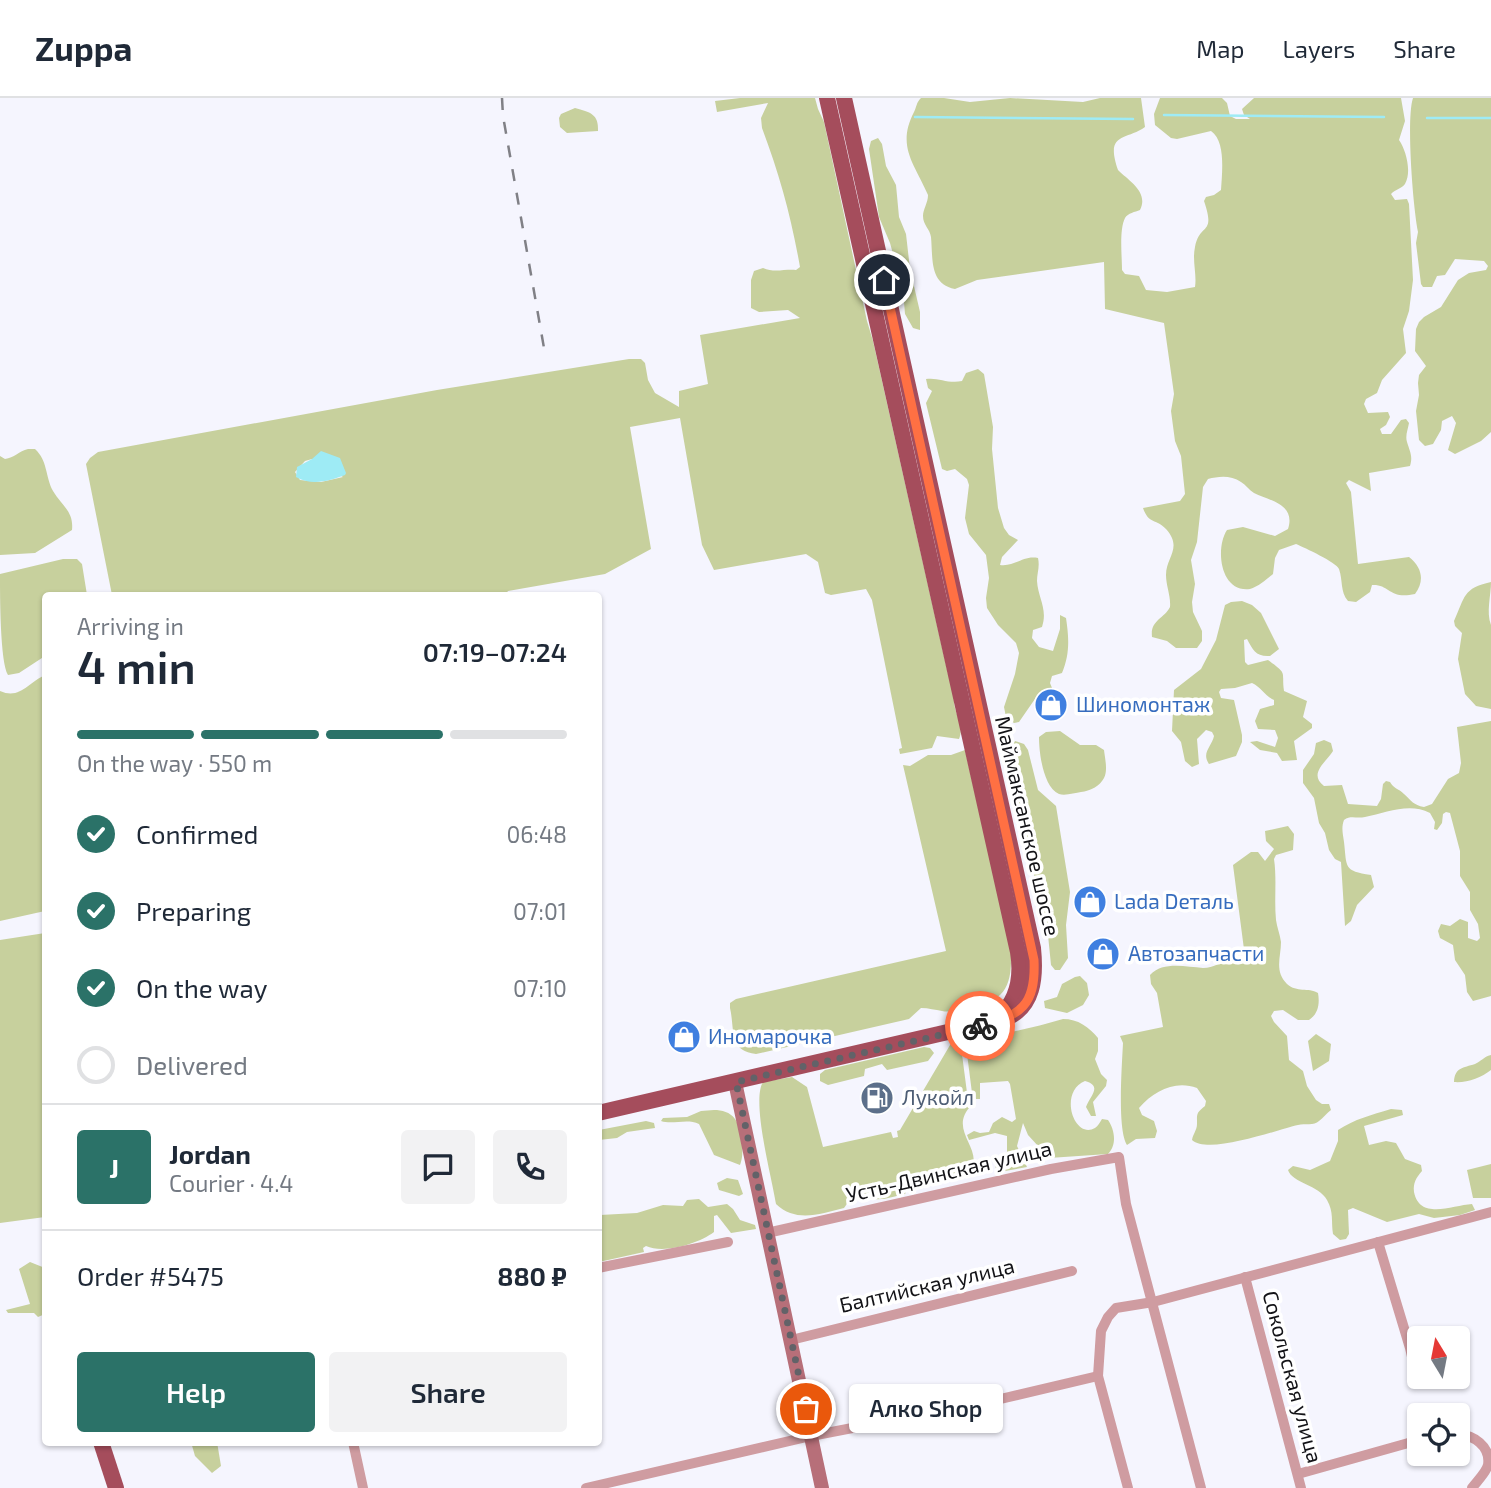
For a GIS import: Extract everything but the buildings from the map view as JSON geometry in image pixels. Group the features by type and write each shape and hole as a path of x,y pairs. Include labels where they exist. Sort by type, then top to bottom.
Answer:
{"main road":[{"name":"Маймаксанское шоссе","path":"827,98 1018,952 1020,973 1015,996 1009,1007 993,1022"},
{"name":"Маймаксанское шоссе","path":"844,98 1033,948 1034,974 1026,1005 1018,1013 993,1022"},
{"path":"602,1112 993,1022"},
{"path":"736,1082 822,1488"},
{"path":"103,1446 116,1488"}],"street":[{"name":"Усть-Двинская улица","path":"767,1233 1051,1169 1119,1157 1126,1204 1153,1301"},
{"path":"1128,1488 1098,1376 1101,1331 1116,1308 1153,1301 1491,1212"},
{"path":"602,1267 728,1242"},
{"path":"1378,1242 1407,1338"},
{"name":"Балтийская улица","path":"791,1340 1072,1271"},
{"name":"Сокольская улица","path":"1245,1277 1301,1488"},
{"path":"1153,1301 1201,1488"},
{"path":"586,1488 811,1436 940,1412 1098,1376"},
{"path":"1470,1436 1483,1443 1489,1455 1489,1464 1472,1488"},
{"path":"1298,1474 1407,1443"},
{"path":"354,1446 363,1488"}],"green space":[{"path":"740,98 815,98 824,122 867,321 952,684 954,706 961,729 959,739 937,736 932,748 900,754 899,749 902,748 872,600 866,589 831,595 825,593 818,562 806,554 714,570 702,545 680,418 630,427 651,549 605,574 507,592 111,592 86,464 98,452 437,390 629,359 641,359 645,363 648,380 655,393 679,407 679,391 708,384 700,335 800,318 788,310 759,312 751,308 751,280 754,271 763,268 775,271 796,270 800,267 784,196 762,128 761,118 768,103 717,112 715,101","holes":["312,459 343,477 321,482 300,480 295,472 305,461"]},
{"path":"921,98 970,102 1010,98 1083,102 1100,98 1141,98 1145,127 1119,139 1114,149 1118,170 1136,187 1142,198 1140,210 1128,215 1123,223 1122,270 1125,274 1139,276 1146,290 1167,292 1195,287 1195,247 1197,239 1208,224 1204,201 1206,197 1221,190 1222,158 1219,142 1211,131 1177,139 1171,138 1155,125 1154,114 1160,98 1222,98 1227,103 1230,116 1250,119 1244,115 1242,109 1254,98 1401,98 1405,121 1399,140 1406,155 1408,173 1405,184 1391,194 1395,200 1407,199 1409,204 1413,280 1409,311 1403,329 1406,353 1382,380 1377,393 1366,399 1364,404 1368,413 1388,412 1390,417 1380,429 1382,434 1391,434 1401,420 1406,419 1409,423 1406,437 1411,463 1410,466 1369,473 1371,491 1349,480 1346,483 1351,492 1358,564 1409,557 1421,574 1415,594 1395,594 1378,585 1372,585 1370,592 1356,602 1348,601 1337,566 1296,544 1279,550 1273,574 1259,585 1250,589 1232,584 1226,577 1221,558 1221,547 1227,530 1243,527 1275,536 1288,529 1288,514 1280,505 1254,493 1243,483 1229,477 1216,477 1208,479 1203,487 1197,542 1191,560 1195,584 1193,612 1202,631 1202,641 1197,648 1176,648 1167,641 1152,637 1155,623 1170,607 1166,575 1173,542 1166,529 1150,519 1143,508 1180,501 1185,494 1181,456 1175,441 1171,411 1174,394 1164,323 1105,309 1104,262 977,280 955,289 941,282 934,269 931,237 923,219 928,195 907,145 909,124"},
{"path":"1413,98 1491,98 1491,432 1481,441 1455,454 1448,450 1456,423 1452,416 1442,421 1441,430 1433,444 1425,446 1419,440 1416,411 1418,383 1419,375 1426,366 1415,351 1416,329 1424,317 1441,307 1458,280 1469,273 1486,270 1488,266 1484,261 1455,259 1445,275 1437,276 1432,287 1423,287 1421,284 1411,164 1410,124"},
{"path":"575,108 595,117 598,131 567,133 560,127 561,114"},
{"path":"878,138 882,144 886,166 896,185 899,217 906,234 910,269 920,312 920,330 913,328 905,314 903,290 890,243 879,217 869,149 871,141"},
{"path":"978,369 984,374 993,427 992,449 998,508 1004,528 1018,540 1002,557 1000,565 1038,558 1037,581 1044,621 1042,627 1033,630 1032,638 1039,647 1053,651 1060,629 1060,615 1066,618 1068,632 1068,653 1062,673 1052,676 1052,688 1037,696 1019,722 1014,723 1006,717 1004,707 1019,653 1016,643 998,625 987,608 989,578 986,555 969,534 965,518 969,485 967,479 955,469 942,469 926,403 932,391 928,388 926,379 962,381 966,373"},
{"path":"28,449 35,449 42,459 53,491 69,513 72,530 35,553 0,555 0,456 5,459"},
{"path":"63,559 77,559 82,564 87,592 42,592 42,658 19,673 8,675 2,643 0,574"},
{"path":"1491,582 1491,709 1476,706 1465,694 1458,659 1462,633 1454,621 1466,595 1475,587"},
{"path":"1242,601 1261,613 1279,649 1270,656 1261,655 1247,639 1244,640 1245,662 1248,665 1268,660 1279,668 1283,674 1284,691 1307,701 1303,717 1312,724 1312,728 1294,741 1297,760 1282,761 1277,753 1260,750 1250,742 1257,741 1275,747 1278,738 1275,730 1258,729 1255,721 1260,709 1274,705 1274,700 1252,683 1221,689 1221,698 1234,700 1242,742 1236,756 1209,764 1206,756 1214,736 1206,730 1197,739 1199,764 1192,767 1185,761 1181,742 1172,731 1174,690 1201,669 1216,640 1225,605"},
{"path":"42,677 42,912 0,921 0,691 19,692"},
{"path":"1491,721 1491,996 1473,1001 1467,992 1465,975 1455,960 1453,945 1440,938 1438,931 1441,924 1450,926 1460,919 1468,922 1468,938 1477,941 1480,938 1478,924 1470,910 1470,892 1460,876 1460,851 1450,813 1443,814 1442,823 1437,830 1434,829 1435,822 1430,813 1414,808 1344,820 1342,831 1348,866 1355,872 1371,875 1374,887 1357,905 1351,921 1345,926 1341,862 1335,859 1329,850 1325,833 1319,823 1314,798 1303,783 1303,770 1314,754 1316,743 1324,740 1331,743 1333,751 1320,768 1318,777 1324,786 1342,785 1348,804 1377,806 1386,781 1415,804 1424,807 1432,804 1448,779 1459,773 1461,763 1457,727"},
{"path":"1060,731 1080,745 1096,745 1104,750 1105,775 1094,788 1061,795 1049,784 1041,760 1039,737 1046,732"},
{"path":"1015,741 1024,744 1028,750 1038,790 1056,806 1070,892 1066,925 1068,958 1060,970 1055,970 1051,965 1048,935 1009,769 1009,749"},
{"path":"965,750 1011,951 1010,974 1004,990 991,1001 969,1008 948,1012 921,1008 909,1019 756,1054 741,1048 734,1038 730,1008 730,1003 736,999 946,951 903,765 910,766 928,755 951,755"},
{"path":"1288,826 1294,834 1293,850 1276,855 1274,859 1276,920 1281,942 1279,969 1283,979 1291,987 1318,993 1318,1005 1309,1020 1298,1020 1283,1010 1274,1011 1271,1016 1287,1036 1289,1060 1303,1071 1307,1086 1316,1100 1329,1104 1331,1110 1315,1123 1227,1143 1201,1144 1192,1140 1198,1114 1206,1101 1197,1088 1173,1086 1158,1092 1139,1108 1142,1115 1154,1121 1157,1131 1155,1138 1136,1139 1127,1145 1121,1112 1123,1043 1120,1036 1163,1027 1157,993 1151,984 1150,975 1168,966 1207,968 1231,958 1245,957 1233,865 1251,852 1258,852 1265,861 1274,849 1266,841 1265,831"},
{"path":"42,933 42,1217 0,1223 0,940"},
{"path":"1080,976 1087,983 1089,995 1083,1005 1067,1013 1045,1008 1044,1001 1057,997 1062,984"},
{"path":"1063,1019 1083,1024 1098,1038 1095,1059 1101,1074 1107,1080 1106,1086 1093,1102 1096,1116 1091,1116 1086,1107 1093,1086 1085,1081 1077,1087 1071,1104 1075,1121 1087,1130 1095,1128 1102,1119 1108,1120 1113,1133 1113,1146 1108,1154 1049,1158 1028,1135 1023,1123 1017,1146 1027,1167 996,1170 995,1163 1007,1152 1007,1136 995,1133 969,1140 967,1135 974,1131 989,1132 993,1123 1002,1117 1012,1122 1016,1119 1010,1084 1008,1081 980,1083 980,1099 976,1099 972,1093 966,1046 974,1041"},
{"path":"1316,1034 1331,1044 1329,1061 1313,1071 1308,1041"},
{"path":"960,1039 969,1108 963,1125 973,1156 970,1173 947,1181 909,1186 905,1194 887,1198 871,1198 862,1190 858,1191 844,1208 817,1214 800,1215 784,1210 776,1204 759,1105 763,1082 792,1077 807,1087 823,1147 891,1132 893,1138 898,1137 897,1131 953,1040"},
{"path":"924,1047 930,1048 934,1053 928,1061 887,1070 882,1064 865,1069 864,1076 828,1085 820,1081 820,1074 825,1070"},
{"path":"1491,1055 1491,1070 1474,1079 1454,1082 1460,1069"},
{"path":"1391,1109 1402,1110 1403,1115 1364,1126 1369,1145 1386,1141 1396,1143 1405,1159 1421,1165 1422,1171 1415,1181 1414,1192 1417,1201 1423,1206 1438,1209 1472,1204 1475,1210 1434,1218 1419,1214 1387,1222 1353,1208 1348,1210 1349,1234 1346,1239 1340,1240 1333,1234 1327,1200 1288,1170 1293,1166 1310,1170 1330,1161 1338,1141 1338,1130 1357,1120"},
{"path":"701,1111 728,1113 737,1123 742,1148 740,1165 714,1155 699,1124 661,1121 663,1118 687,1117"},
{"path":"646,1121 654,1123 655,1128 627,1132 617,1138 602,1140 602,1129"},
{"path":"1491,1164 1491,1198 1473,1198 1467,1170"},
{"path":"727,1178 738,1180 743,1194 739,1196 719,1190 717,1183"},
{"path":"699,1199 708,1207 727,1204 740,1220 755,1225 756,1229 731,1233 717,1215 714,1216 714,1232 699,1240 671,1248 646,1246 643,1248 644,1252 602,1261 602,1215 637,1213 663,1205 683,1206 687,1200"},
{"path":"30,1262 42,1267 42,1315 8,1313 6,1310 30,1304 19,1269"},
{"path":"192,1446 218,1446 221,1466 212,1473 195,1456"}],"water":[{"path":"321,451 340,458 345,475 314,482 296,477 297,467"}],"waterway":[{"path":"1164,115 1384,117"},
{"path":"915,117 1133,119"},
{"path":"1427,118 1491,118"}],"railway":[{"path":"502,98 544,348"}],"way so far":[{"path":"806,1409 736,1082 980,1026"}],"place":[{"name":"Шиномонтаж","path":"1051,705"},
{"name":"Lada Dеталь","path":"1090,902"},
{"name":"Автозапчасти","path":"1103,954"},
{"name":"Иномарочка","path":"684,1037"},
{"name":"Лукойл","path":"877,1098"},
{"name":"Алко Shop","path":"806,1409"}],"route":[{"path":"884,280 1033,948 1034,974 1026,1005 1018,1013 980,1026"}]}
